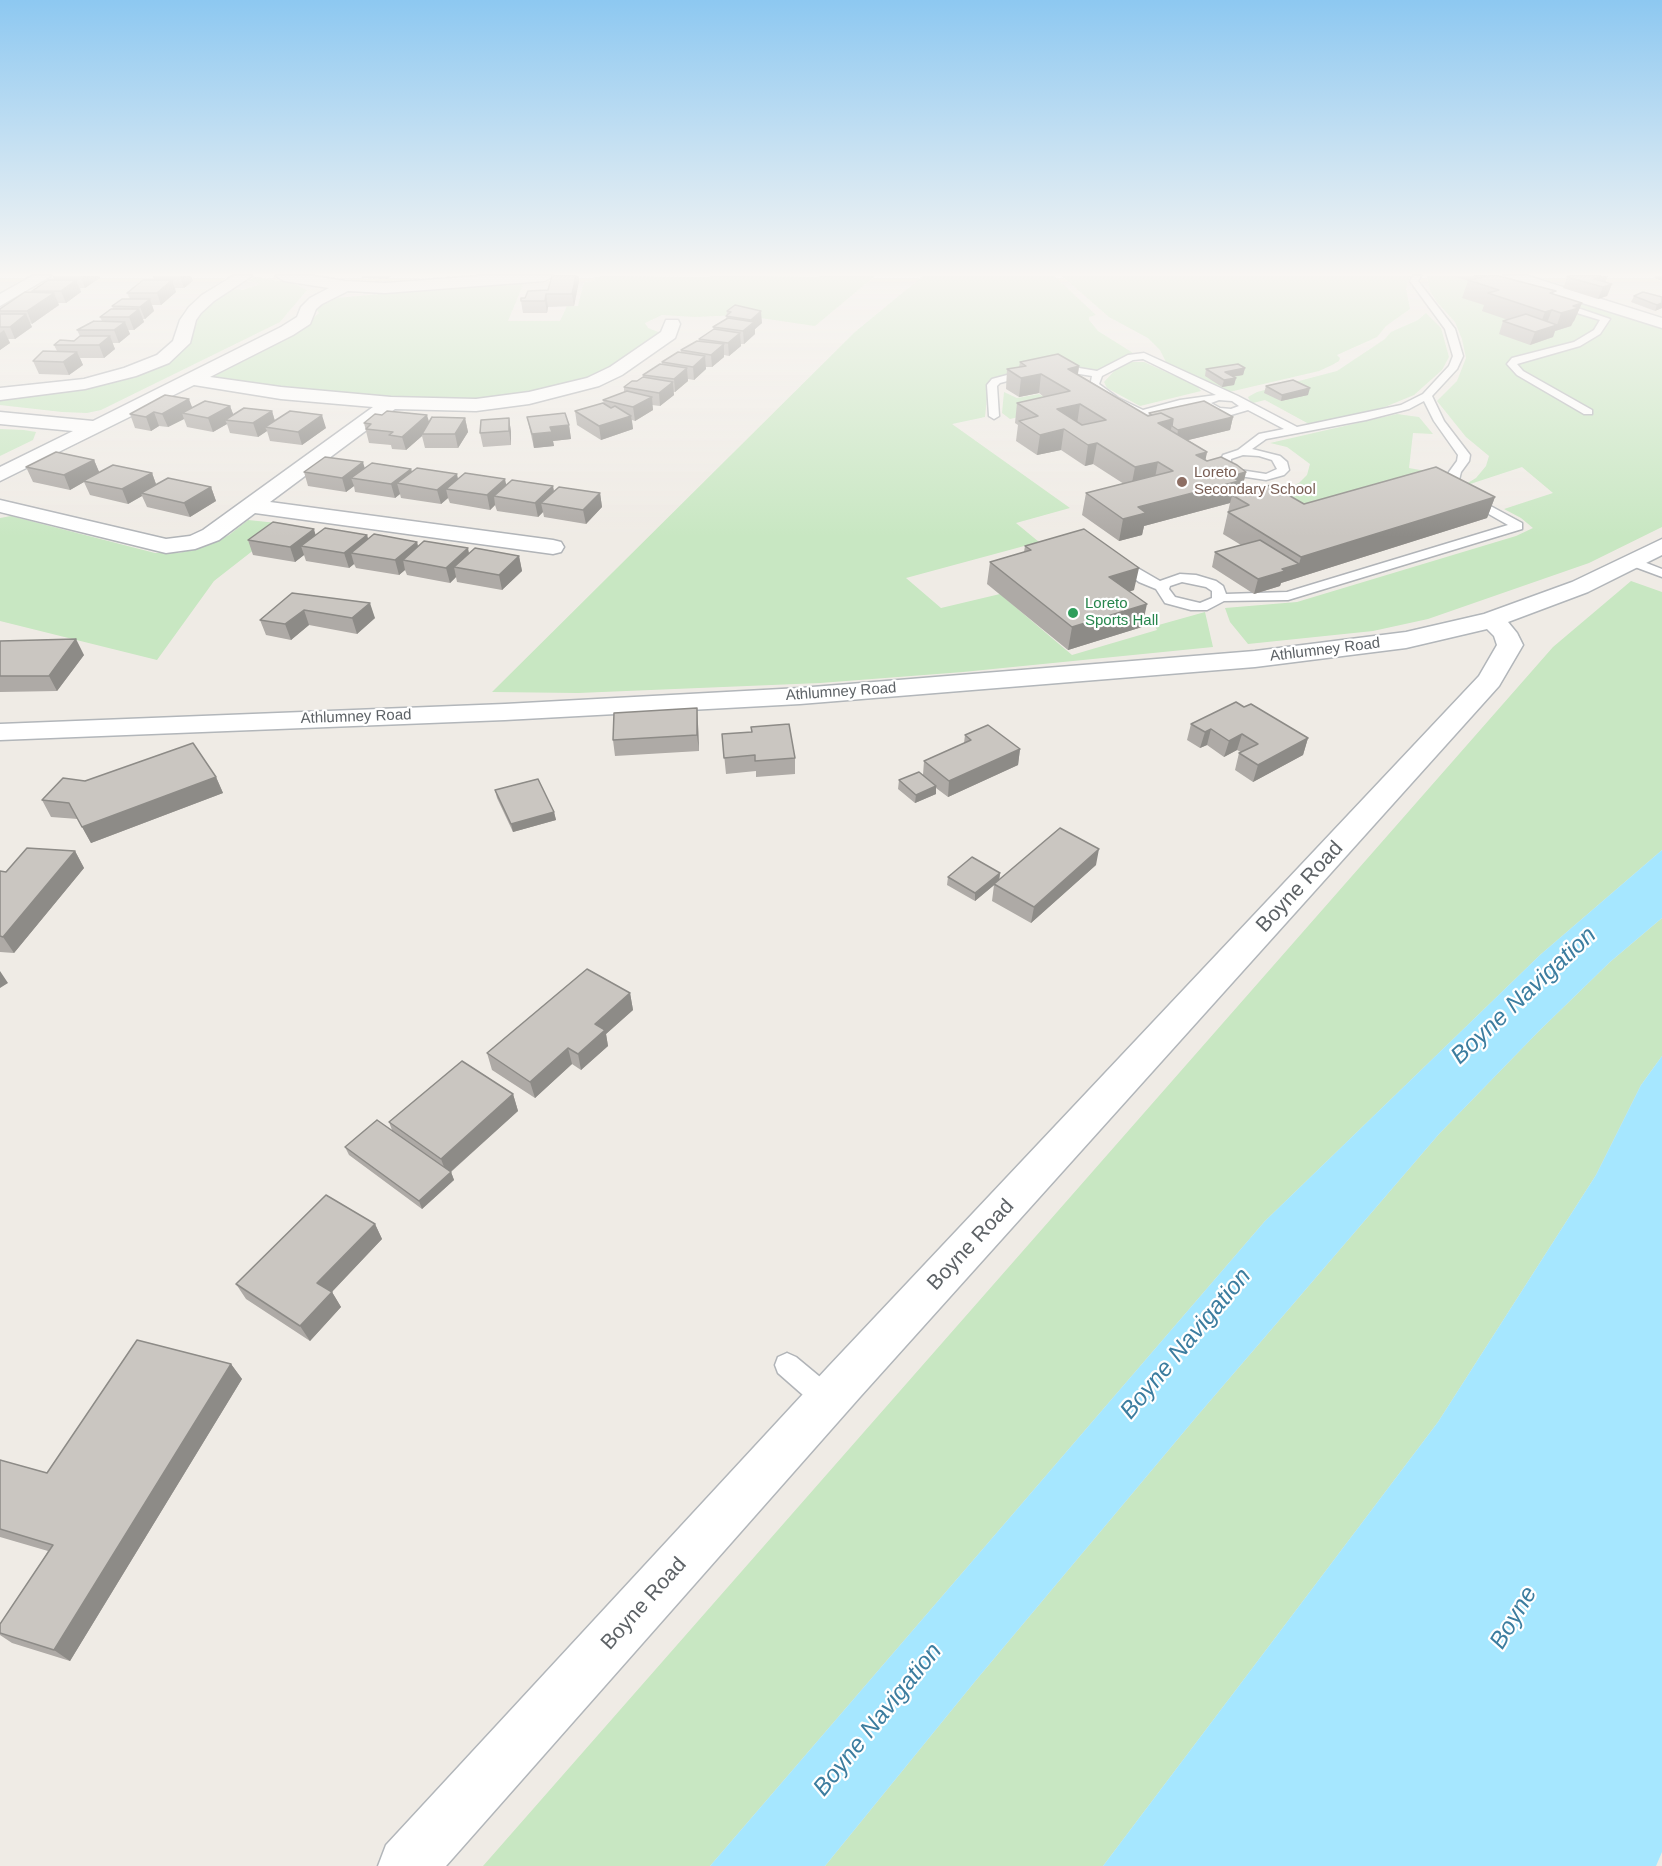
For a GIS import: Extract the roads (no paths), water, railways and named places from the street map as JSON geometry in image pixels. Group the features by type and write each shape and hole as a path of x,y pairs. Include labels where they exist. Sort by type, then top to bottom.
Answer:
{"street":[{"path":"0,394 85,384 130,372 153,363"},
{"path":"0,475 222,363"},
{"path":"190,379 281,393 391,403 476,405 561,392 593,382 627,363"},
{"path":"0,506 166,546 195,542 211,535 391,403"},
{"path":"0,418 95,427"},
{"path":"251,506 553,547"},
{"name":"Athlumney Road","path":"0,732 494,712 800,696 1255,659 1406,640 1492,620 1546,602 1662,546"},
{"name":"Boyne Road","path":"408,1866 828,1400 1490,680 1510,645 1505,633 1492,620"}],"lane":[{"path":"994,416 992,384 996,381 1041,369 1061,368 1098,374 1119,363"},
{"path":"1159,363 1295,429"},
{"path":"1242,452 1263,436 1405,407 1427,396 1455,363"},
{"path":"1513,363 1520,373 1588,412"},
{"path":"1098,374 1094,385 1114,400 1142,413 1180,403 1229,397"},
{"path":"1163,587 1164,595 1170,600 1191,606 1212,604 1219,597 1288,596 1518,526 1450,489 1455,472 1463,461 1464,455 1439,422 1427,396"},
{"path":"1209,399 1205,404 1217,411 1243,410 1245,405"},
{"path":"1109,556 1144,579 1163,587"},
{"path":"1631,561 1662,573"},
{"path":"1163,587 1171,580 1191,578 1211,584 1218,589 1219,597"},
{"path":"787,1365 828,1400"}],"water":[{"name":"Boyne Navigation","path":"1662,850 1662,918 1610,962 1439,1134 1198,1415 977,1679 825,1866 710,1866 1265,1221 1540,955"},
{"name":"Boyne","path":"1662,1056 1662,1852 1656,1866 1103,1866 1438,1422 1596,1175 1641,1085"}],"place":[{"name":"Loreto Secondary School","path":"1182,482"},
{"name":"Loreto Sports Hall","path":"1073,613"}]}
